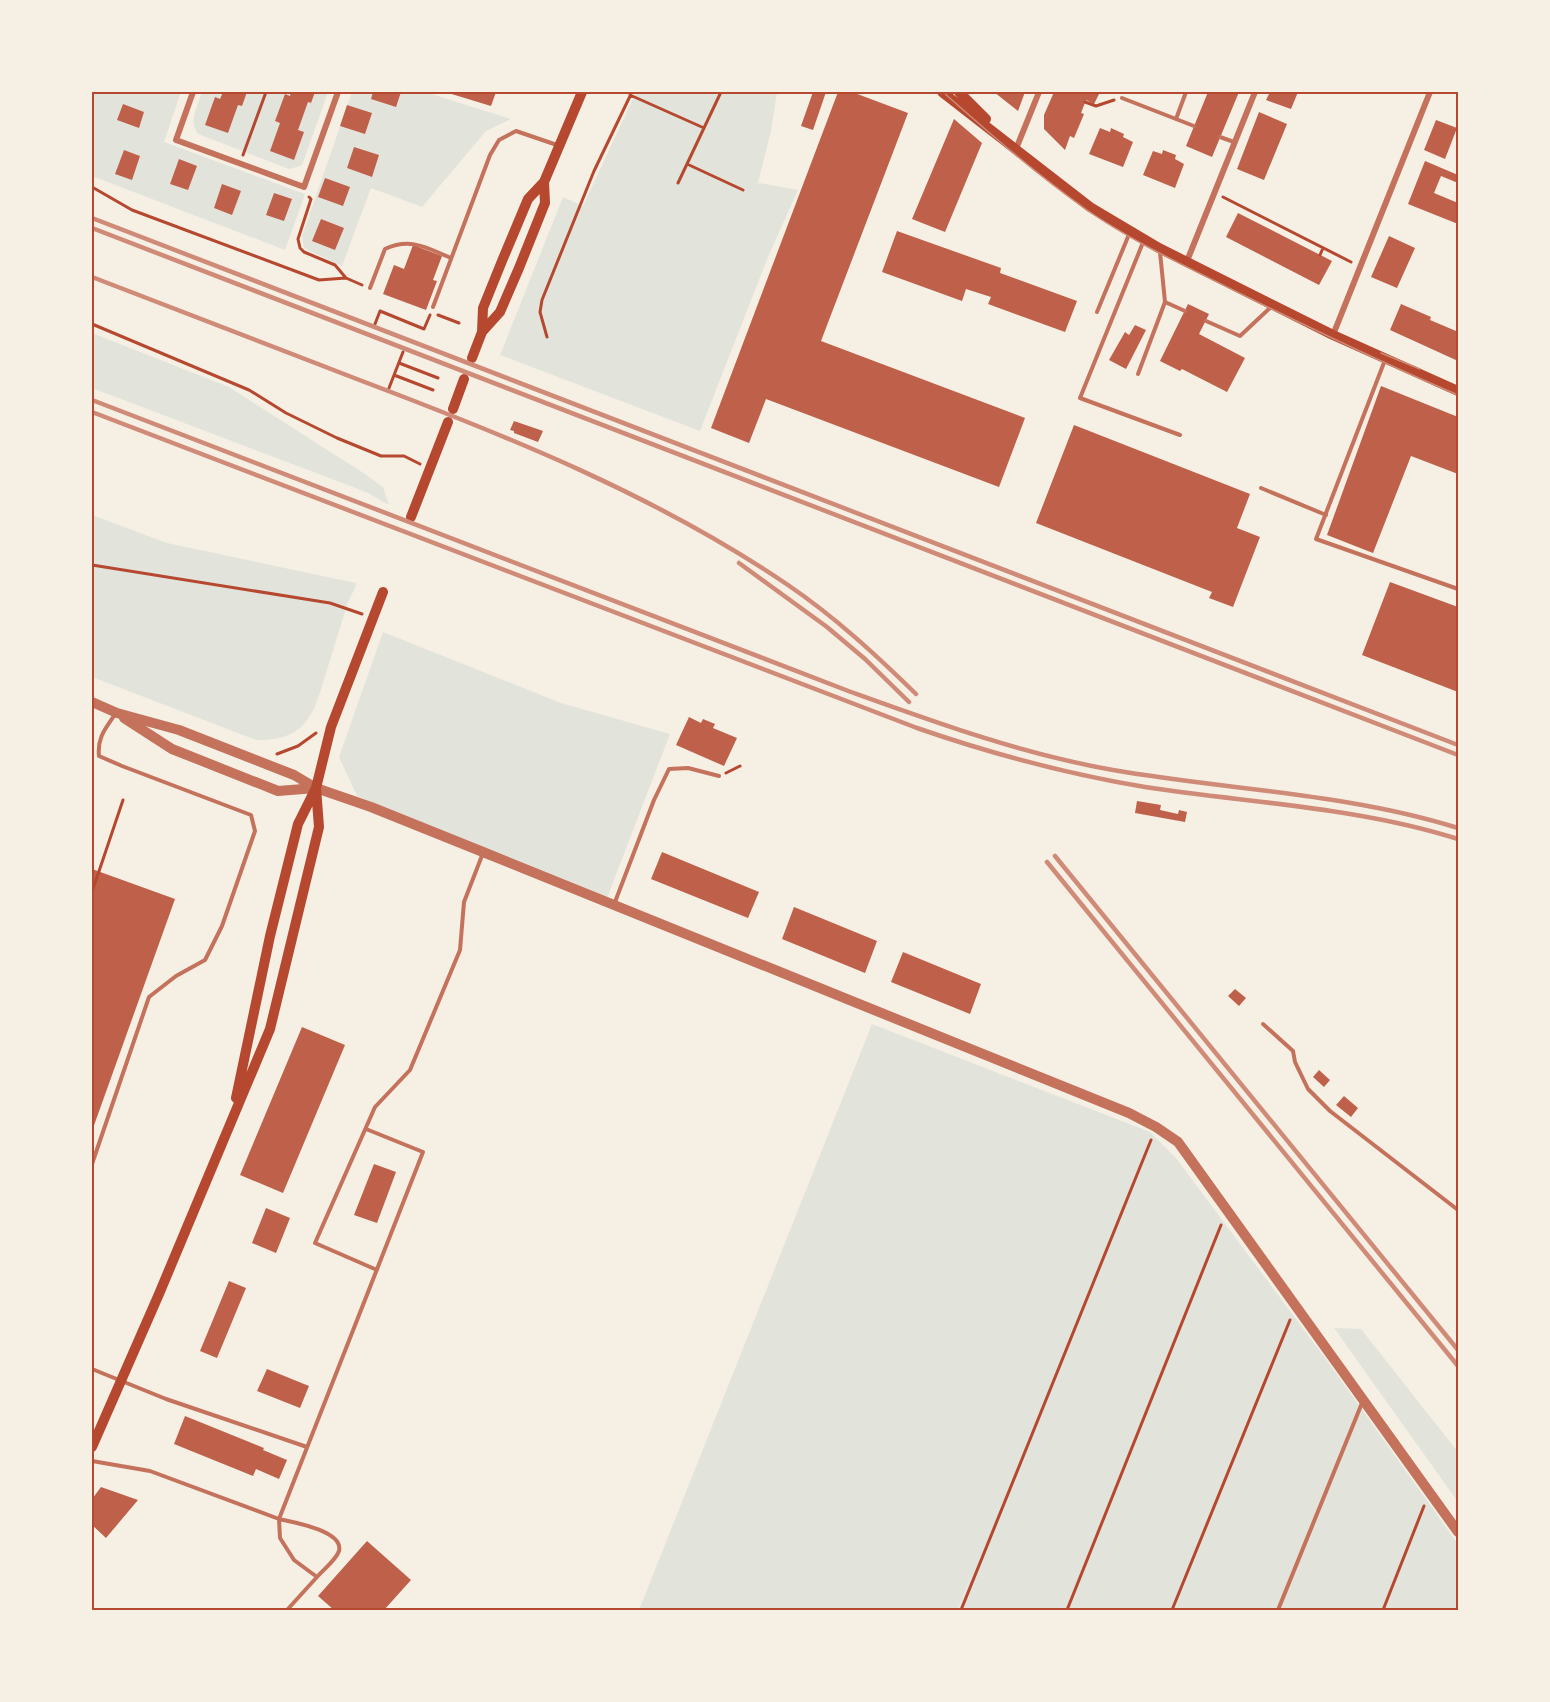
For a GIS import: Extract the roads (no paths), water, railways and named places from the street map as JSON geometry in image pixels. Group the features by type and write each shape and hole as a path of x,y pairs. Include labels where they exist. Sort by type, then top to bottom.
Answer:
{"main road":[{"path":"472,358 482,332 483,308 502,261 528,199 544,182 582,92"},
{"path":"942,92 1090,207 1159,248 1333,335 1458,391"},
{"path":"959,92 1016,149"},
{"path":"482,332 500,312 523,258 545,203 544,182"},
{"path":"453,408 464,379"},
{"path":"411,517 447,422"},
{"path":"231,1122 270,936 298,824 316,788 331,727 383,592"},
{"path":"92,1447 270,1029 319,827 316,788"}],"street":[{"path":"193,92 176,140 304,187 338,92"},
{"path":"1016,149 1039,92"},
{"path":"1187,261 1255,92"},
{"path":"1333,335 1430,92"},
{"path":"92,702 178,730 294,775 316,788 371,807 483,852 1129,1113 1156,1127 1178,1142 1458,1532"},
{"path":"117,712 172,749 278,791 316,788"}],"lane":[{"path":"1176,119 1186,92"},
{"path":"1122,98 1194,126"},
{"path":"434,307 490,155 498,140 516,131 559,146"},
{"path":"1220,137 1234,142"},
{"path":"1097,312 1131,231"},
{"path":"1144,239 1080,398 1180,435"},
{"path":"370,288 385,249 394,245 412,242 451,258"},
{"path":"1138,374 1165,302 1159,248"},
{"path":"1165,302 1185,311"},
{"path":"1206,321 1240,336 1274,305"},
{"path":"1385,359 1316,539 1458,589"},
{"path":"1261,488 1326,515"},
{"path":"92,1164 149,997 176,975 205,960 222,926 255,831 251,815 99,756 100,736 117,712"},
{"path":"614,906 650,810 669,769 688,768 719,776"},
{"path":"377,1270 315,1243 375,1107 410,1070 460,950 464,902 483,852"},
{"path":"1263,1024 1293,1051 1295,1062 1308,1089 1330,1111 1458,1210"},
{"path":"317,1577 294,1560 280,1538 279,1519 423,1152 366,1129"},
{"path":"92,1369 166,1399 308,1447"},
{"path":"1278,1611 1364,1400"},
{"path":"92,1461 150,1471 279,1519 300,1523 333,1535 339,1544 339,1552 287,1611"}],"tram line":[{"path":"943,92 1049,182 1123,233 1294,320 1458,395"},
{"path":"1381,353 1420,369"}],"railway":[{"path":"92,218 1458,745"},
{"path":"92,228 1458,755"},
{"path":"92,277 473,424 635,496 687,523 788,585 855,637 916,694"},
{"path":"92,400 851,692 980,737 1113,770 1373,807 1458,828"},
{"path":"92,412 917,728 973,746 1116,782 1342,813 1420,828 1458,839"},
{"path":"739,563 827,627 865,659 909,702"},
{"path":"1055,856 1458,1350"},
{"path":"1047,862 1458,1366"}]}
